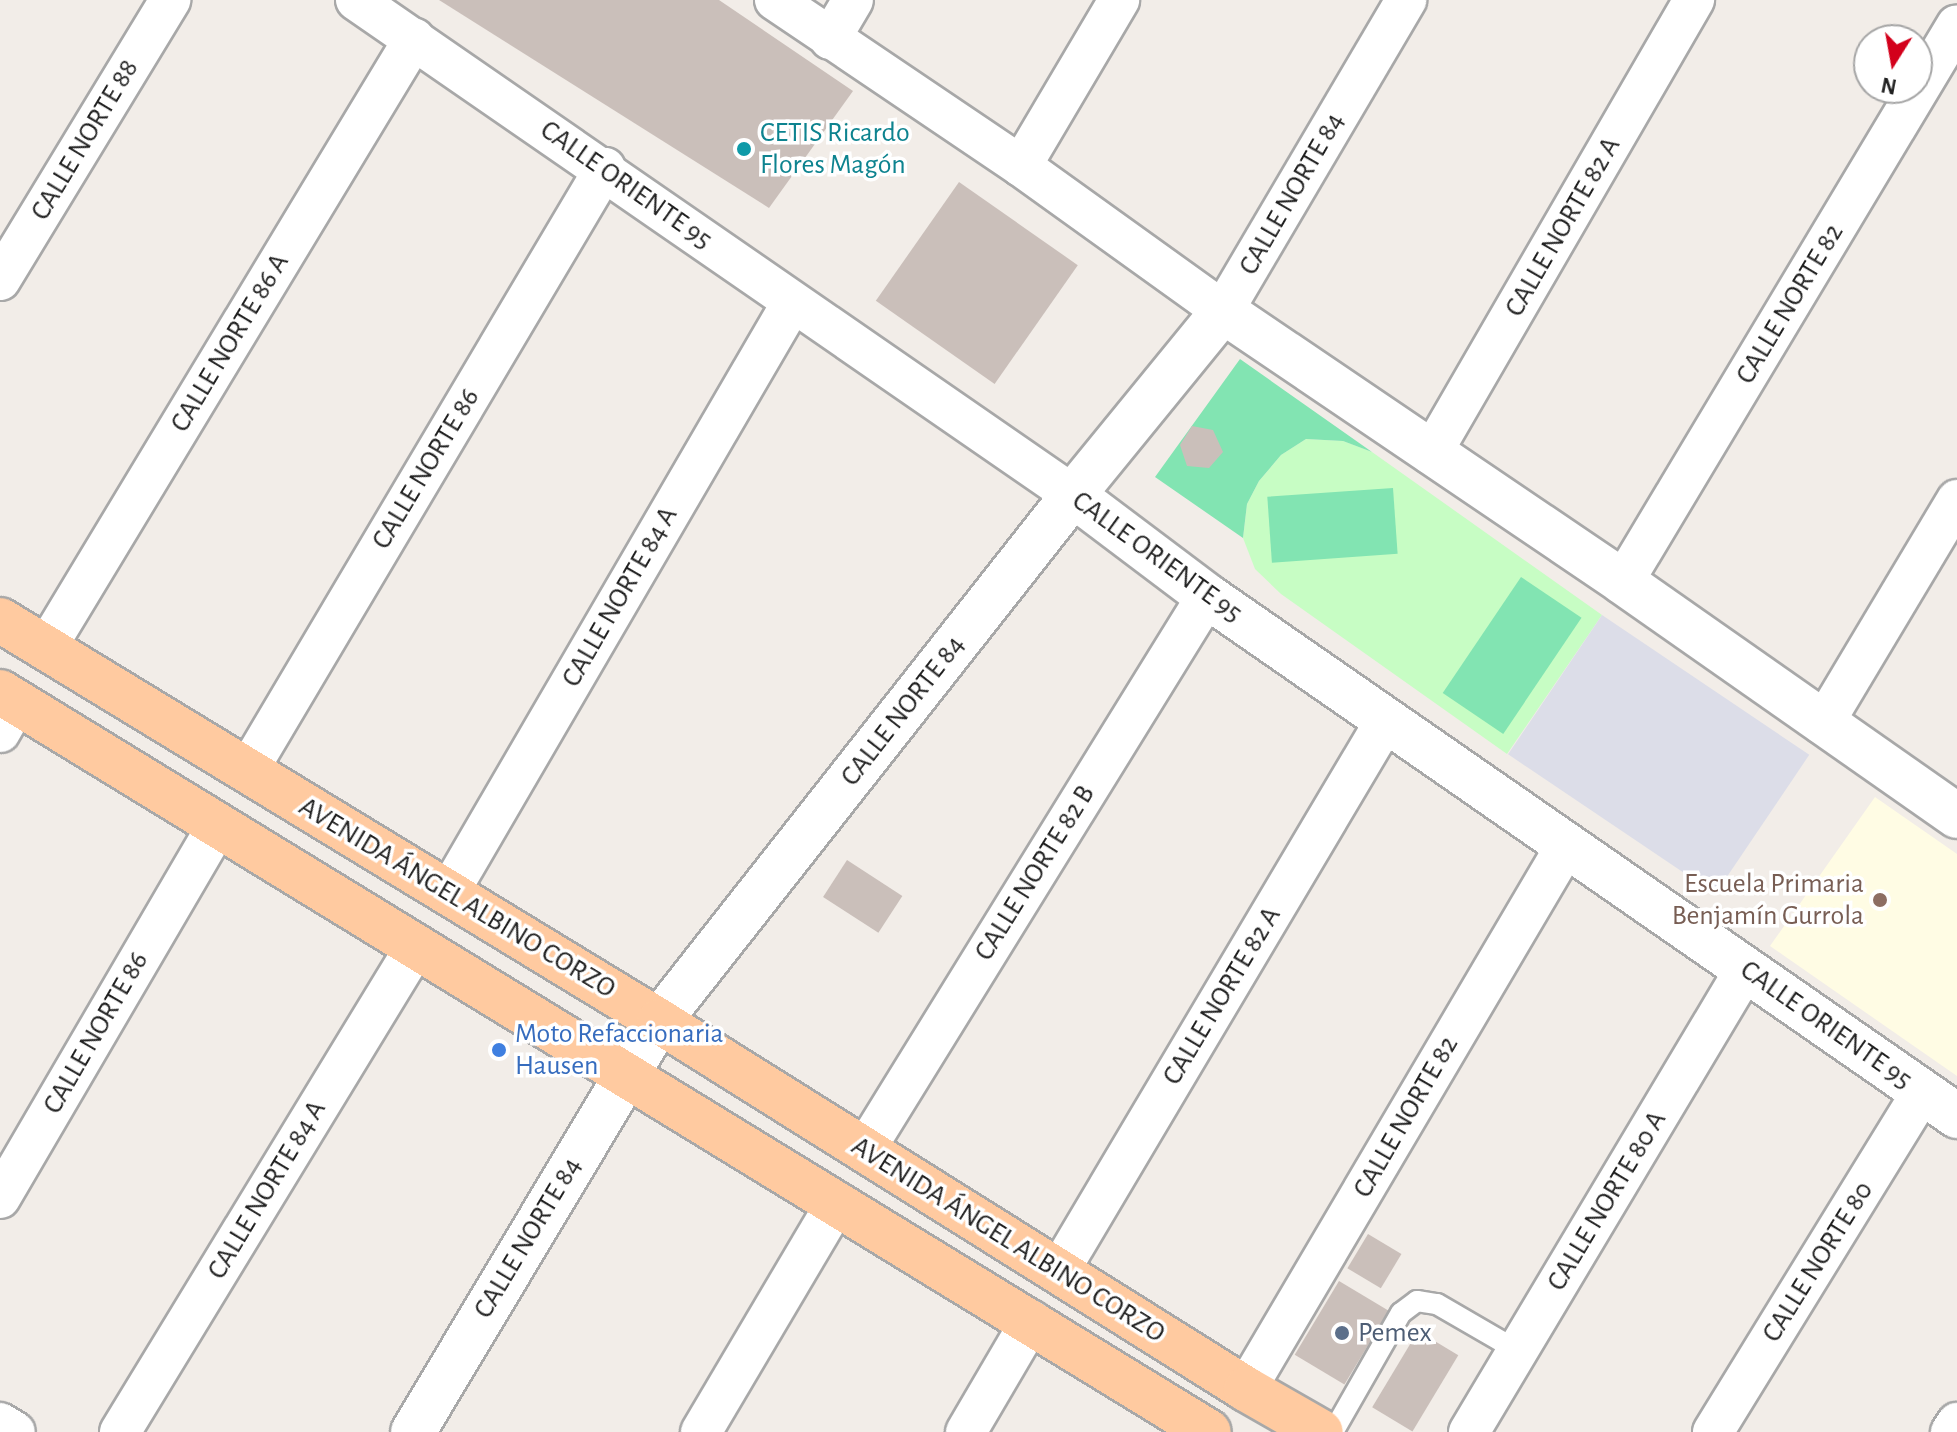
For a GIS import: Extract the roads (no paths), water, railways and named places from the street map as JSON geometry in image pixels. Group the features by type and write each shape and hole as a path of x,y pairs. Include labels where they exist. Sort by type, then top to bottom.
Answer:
{"main road":[{"name":"AVENIDA ÁNGEL ALBINO CORZO","path":"0,620 659,1021 1246,1389 1321,1432"},
{"name":"AVENIDA ÁNGEL ALBINO CORZO","path":"6,709 217,826 1209,1432"}],"street":[{"name":"CALLE NORTE 88","path":"0,280 170,0"},
{"name":"CALLE ORIENTE 95","path":"356,0 605,168 792,303 1073,495 1207,596 1940,1104"},
{"path":"775,0 1021,166 1223,311 1623,582 1957,816"},
{"path":"830,39 853,0"},
{"path":"1021,166 1119,0"},
{"name":"CALLE NORTE 84","path":"413,1432 659,1021 1073,495 1223,311 1406,0"},
{"name":"CALLE NORTE 82 A","path":"1431,454 1694,0"},
{"name":"CALLE NORTE 82","path":"1623,582 1957,25"},
{"name":"CALLE NORTE 86 A","path":"46,648 414,39"},
{"name":"CALLE NORTE 86","path":"248,770 605,168"},
{"name":"CALLE NORTE 84 A","path":"449,892 792,303"},
{"path":"1823,724 1957,500"},
{"name":"CALLE NORTE 82 B","path":"864,1151 1207,596"},
{"name":"CALLE NORTE 82 A","path":"1059,1271 1386,720"},
{"name":"CALLE NORTE 86","path":"0,1198 217,826"},
{"name":"CALLE NORTE 82","path":"1246,1389 1566,846"},
{"name":"CALLE NORTE 84 A","path":"120,1432 415,948"},
{"name":"CALLE NORTE 80 A","path":"1469,1432 1745,970"},
{"name":"CALLE NORTE 80","path":"1713,1432 1940,1104"},
{"path":"701,1432 837,1202"},
{"path":"966,1432 1031,1321"},
{"path":"0,1423 15,1432"},
{"path":"1951,1432 1957,1423"}],"lane":[{"path":"1333,1432 1401,1313 1417,1301 1437,1304 1518,1351"}],"place":[{"name":"CETIS Ricardo Flores Magón","path":"744,149"},
{"name":"Escuela Primaria Benjamín Gurrola","path":"1880,900"},
{"name":"Moto Refaccionaria Hausen","path":"499,1050"},
{"name":"Pemex","path":"1342,1333"}]}
